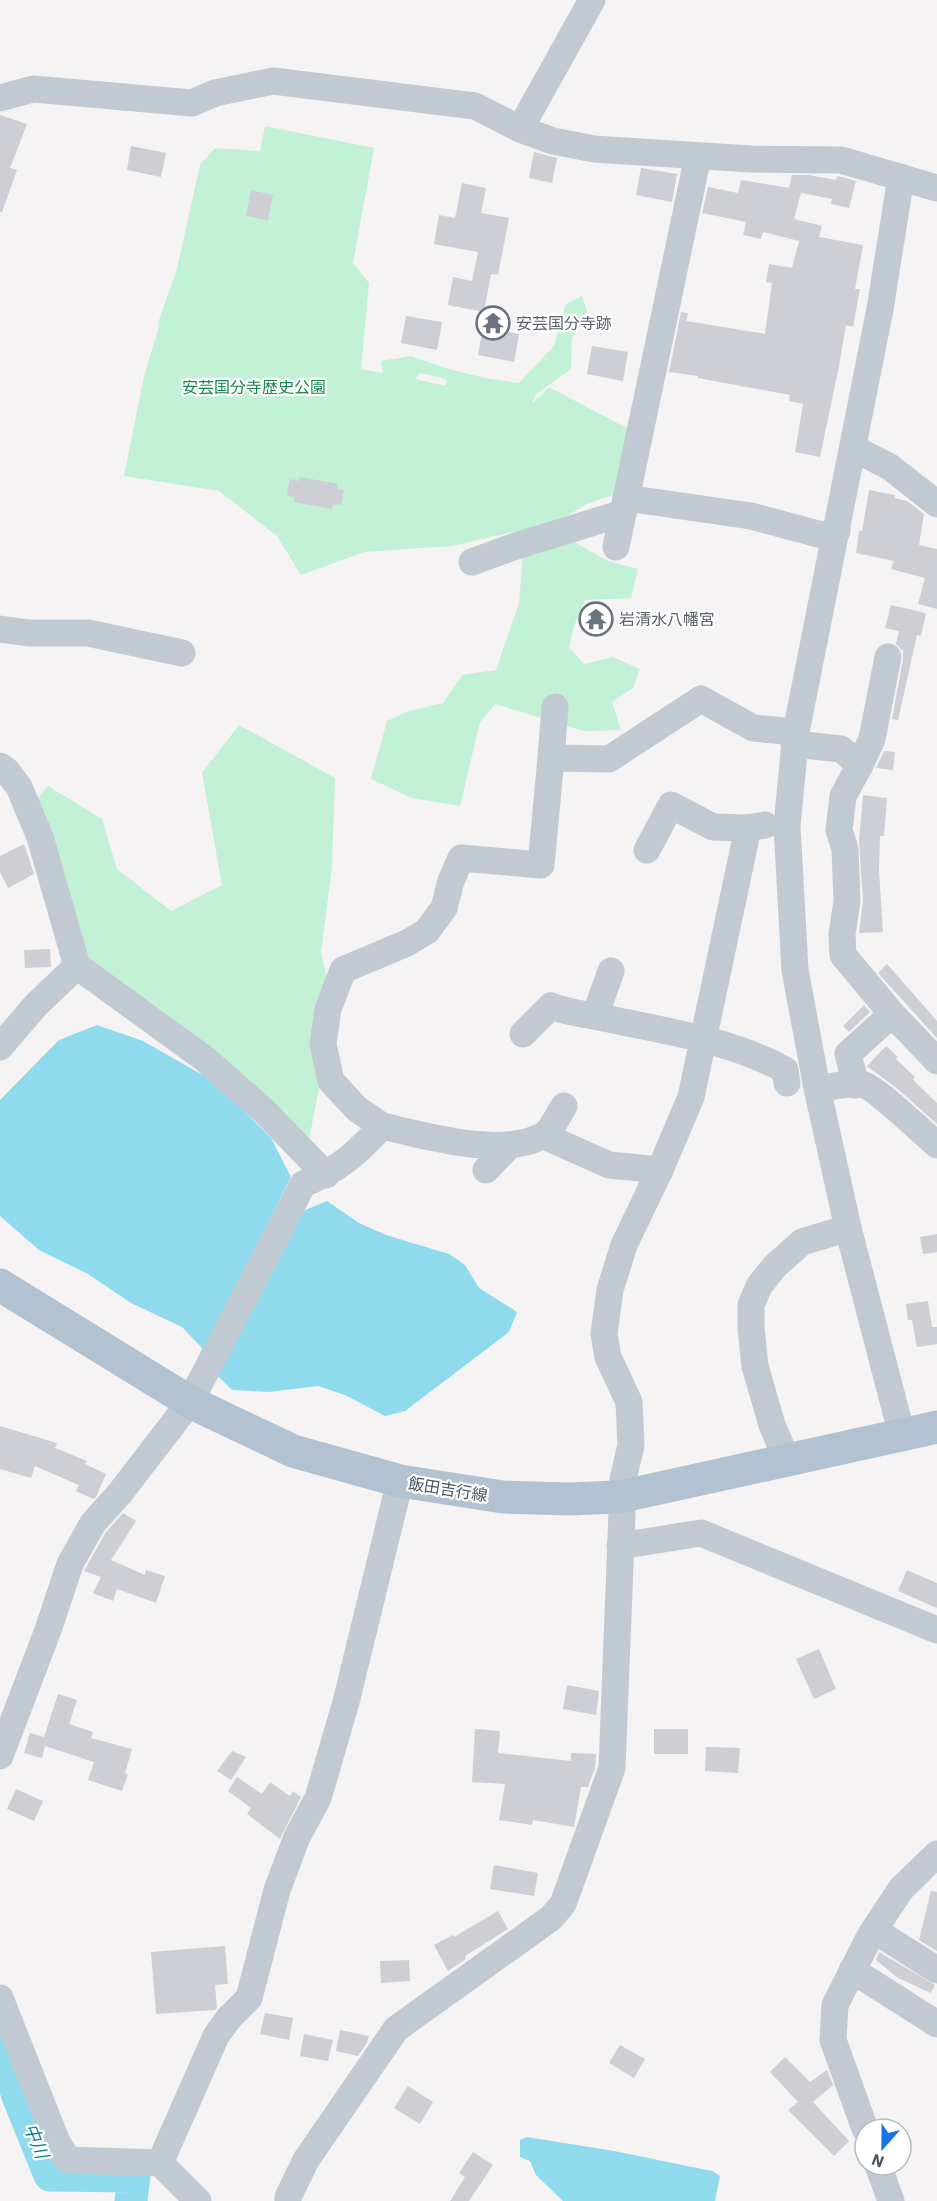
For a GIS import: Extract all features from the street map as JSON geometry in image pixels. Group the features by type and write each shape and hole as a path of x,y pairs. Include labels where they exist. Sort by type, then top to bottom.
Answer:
{"main road":[{"name":"飯田吉行線","path":"0,1285 190,1402 293,1451 400,1481 502,1497 569,1499 619,1497 937,1427"}],"street":[{"path":"520,129 592,0"},
{"path":"0,98 33,89 192,104 215,93 273,81 475,106 520,129 553,141 594,149 750,159 841,160 937,188"},
{"path":"616,547 698,156"},
{"path":"901,177 880,309 795,738 787,826 795,970 817,1088 848,1228 902,1435"},
{"path":"853,448 890,467 937,504"},
{"path":"472,562 625,506 751,516 822,535 837,531"},
{"path":"0,629 29,633 88,633 182,653"},
{"path":"888,657 872,739 843,796 839,830 845,849 843,955 892,1014 937,1061"},
{"path":"551,758 609,759 701,699 753,728 841,749 860,765"},
{"path":"555,707 541,865 461,858 451,881 444,908 427,931 407,943 343,970 328,1010 322,1044 331,1081 357,1109 382,1126 452,1142 509,1146 544,1136 609,1165 660,1170"},
{"path":"0,766 7,771 19,787 40,837 76,966 205,1059 263,1110 326,1175"},
{"path":"647,850 671,805 713,827 748,828 766,824 787,826"},
{"path":"288,2201 288,2196 306,2160 396,2029 551,1918 563,1904 612,1768 622,1513 619,1497 631,1445 628,1402 608,1357 604,1335 610,1290 624,1245 660,1170 691,1097 748,828"},
{"path":"0,1047 36,1005 76,966"},
{"path":"595,1016 611,971"},
{"path":"523,1034 551,1006 563,1011 703,1040 765,1059 785,1070 787,1083"},
{"path":"856,1085 848,1054 892,1014"},
{"path":"817,1088 866,1085 937,1145"},
{"path":"544,1136 564,1106"},
{"path":"0,1756 48,1630 70,1564 93,1523 120,1493 190,1402 303,1184 326,1175 354,1156 382,1126"},
{"path":"486,1170 509,1146"},
{"path":"787,1460 772,1425 755,1366 751,1305 759,1286 775,1266 802,1242 848,1228"},
{"path":"160,2163 216,2036 229,2018 249,1998 277,1890 297,1837 318,1798 346,1702 400,1481"},
{"path":"620,1546 702,1533 937,1630"},
{"path":"861,2117 833,2040 835,2005 874,1930 901,1889 937,1854"},
{"path":"874,1930 937,1970"},
{"path":"852,1970 937,2024"},
{"path":"0,1998 57,2142 68,2160 160,2163 198,2201"},
{"path":"882,2177 891,2201"}],"green space":[{"name":"安芸国分寺歴史公園","path":"265,126 374,148 353,263 369,283 361,369 383,373 381,361 411,356 485,378 519,383 554,346 566,304 582,296 587,311 572,338 571,369 535,395 532,404 549,387 632,431 615,494 587,504 557,522 452,546 364,552 301,575 277,536 219,491 124,476 144,376 159,327 158,323 177,269 200,165 215,148 260,151","holes":["420,373 446,379 446,386 415,379"]},
{"path":"558,533 608,561 638,569 631,598 585,600 574,626 569,647 584,664 613,657 640,669 633,688 612,702 621,730 584,731 495,704 480,722 460,806 412,798 371,779 387,721 409,711 443,703 462,675 496,670 519,603 524,541"},
{"path":"239,725 335,778 332,867 321,952 334,1011 306,1155 77,966 29,809 48,786 102,819 117,869 171,911 222,885 202,773"}],"water":[{"path":"97,1025 143,1041 215,1082 271,1138 291,1177 204,1350 182,1327 131,1303 88,1274 39,1250 0,1216 0,1100 59,1040"},
{"path":"327,1201 359,1223 386,1235 449,1254 465,1265 479,1288 517,1312 509,1332 405,1411 385,1416 345,1395 318,1386 269,1392 232,1390 215,1373 303,1211"},
{"path":"527,2137 614,2151 712,2171 720,2176 715,2201 563,2201 536,2175 530,2161 520,2157 520,2140"}],"building":[{"path":"0,115 27,124 10,168 17,170 2,212 0,212"},
{"path":"131,146 166,153 161,177 127,170"},
{"path":"534,152 557,158 552,183 529,178"},
{"path":"641,168 677,174 672,202 636,195"},
{"path":"792,175 809,175 836,180 838,176 856,181 849,208 831,204 832,199 801,193 794,219 822,226 819,237 863,245 855,289 860,289 853,327 846,325 820,457 795,452 803,404 789,401 790,395 669,372 681,312 688,313 686,321 765,334 772,283 766,282 769,264 792,268 799,241 763,232 761,239 743,235 746,222 702,213 708,187 738,193 741,180 789,188"},
{"path":"462,183 486,188 481,213 509,218 498,275 491,274 484,312 448,305 453,277 472,281 478,252 434,244 439,215 455,218"},
{"path":"251,190 273,195 268,220 246,216"},
{"path":"406,316 442,322 437,350 401,343"},
{"path":"483,327 519,334 514,362 478,355"},
{"path":"592,346 628,352 623,381 587,374"},
{"path":"300,477 338,484 337,489 344,490 341,505 333,504 332,509 294,502 294,497 287,495 290,479 299,481"},
{"path":"869,490 895,495 894,498 907,501 924,514 919,545 937,549 937,609 918,604 925,578 891,569 894,561 856,553"},
{"path":"891,605 926,613 921,636 917,635 898,720 892,719 903,651 896,644 899,631 885,628"},
{"path":"884,751 895,752 893,770 876,768"},
{"path":"863,795 887,798 884,836 880,836 879,870 883,932 859,933 863,900 859,842"},
{"path":"24,844 34,874 8,888 0,872 0,856"},
{"path":"50,949 51,967 25,968 24,950"},
{"path":"887,964 937,1021 937,1038 878,973"},
{"path":"864,1005 870,1012 849,1032 843,1026"},
{"path":"886,1046 915,1077 913,1080 937,1103 937,1124 899,1090 867,1066"},
{"path":"937,1234 937,1252 923,1254 920,1237"},
{"path":"928,1301 932,1327 937,1327 937,1344 917,1347 912,1320 908,1320 906,1304"},
{"path":"0,1426 57,1443 55,1448 87,1461 85,1464 106,1474 96,1497 93,1499 76,1491 79,1485 35,1466 31,1478 0,1469"},
{"path":"123,1513 136,1521 111,1560 145,1575 146,1570 165,1576 156,1603 117,1589 113,1601 93,1593 101,1577 84,1571 106,1532"},
{"path":"907,1570 937,1583 937,1608 898,1591"},
{"path":"819,1649 836,1689 814,1699 796,1659"},
{"path":"567,1685 599,1691 596,1715 563,1709"},
{"path":"58,1694 77,1700 69,1724 93,1732 91,1738 132,1749 125,1773 128,1774 122,1791 88,1780 94,1762 45,1746 42,1758 24,1753 30,1733 44,1737"},
{"path":"475,1729 500,1731 498,1753 571,1761 571,1753 596,1754 595,1768 588,1787 581,1787 574,1827 533,1820 532,1825 499,1820 505,1784 472,1782"},
{"path":"654,1729 688,1729 688,1754 654,1754"},
{"path":"706,1747 740,1748 738,1773 705,1771"},
{"path":"232,1751 246,1757 231,1780 217,1771"},
{"path":"237,1777 262,1794 270,1782 290,1796 293,1791 301,1797 280,1839 247,1814 251,1808 228,1791"},
{"path":"16,1789 43,1801 34,1821 7,1809"},
{"path":"494,1865 538,1873 534,1896 490,1889"},
{"path":"931,1891 937,1892 937,1951 919,1940"},
{"path":"498,1911 508,1929 465,1956 466,1959 448,1971 434,1945 453,1935 454,1937"},
{"path":"225,1946 228,1984 215,1985 217,2008 215,2010 156,2014 151,1952"},
{"path":"879,1952 935,1985 931,1993 898,1978 876,1960"},
{"path":"409,1960 410,1981 381,1983 380,1961"},
{"path":"265,2013 293,2018 289,2040 260,2034"},
{"path":"340,2030 369,2036 358,2056 336,2051"},
{"path":"304,2034 333,2040 328,2061 300,2056"},
{"path":"620,2045 645,2059 634,2078 609,2063"},
{"path":"785,2057 810,2082 827,2070 833,2085 813,2102 849,2141 834,2156 788,2110 798,2102 770,2072"},
{"path":"408,2086 433,2102 420,2124 394,2108"},
{"path":"473,2152 493,2165 469,2201 450,2201 465,2177 459,2173"}],"waterway":[{"name":"中川","path":"0,2037 18,2096 50,2175 134,2176 131,2201"}],"place":[{"name":"安芸国分寺跡","path":"493,323"},
{"name":"岩清水八幡宮","path":"596,619"}]}
